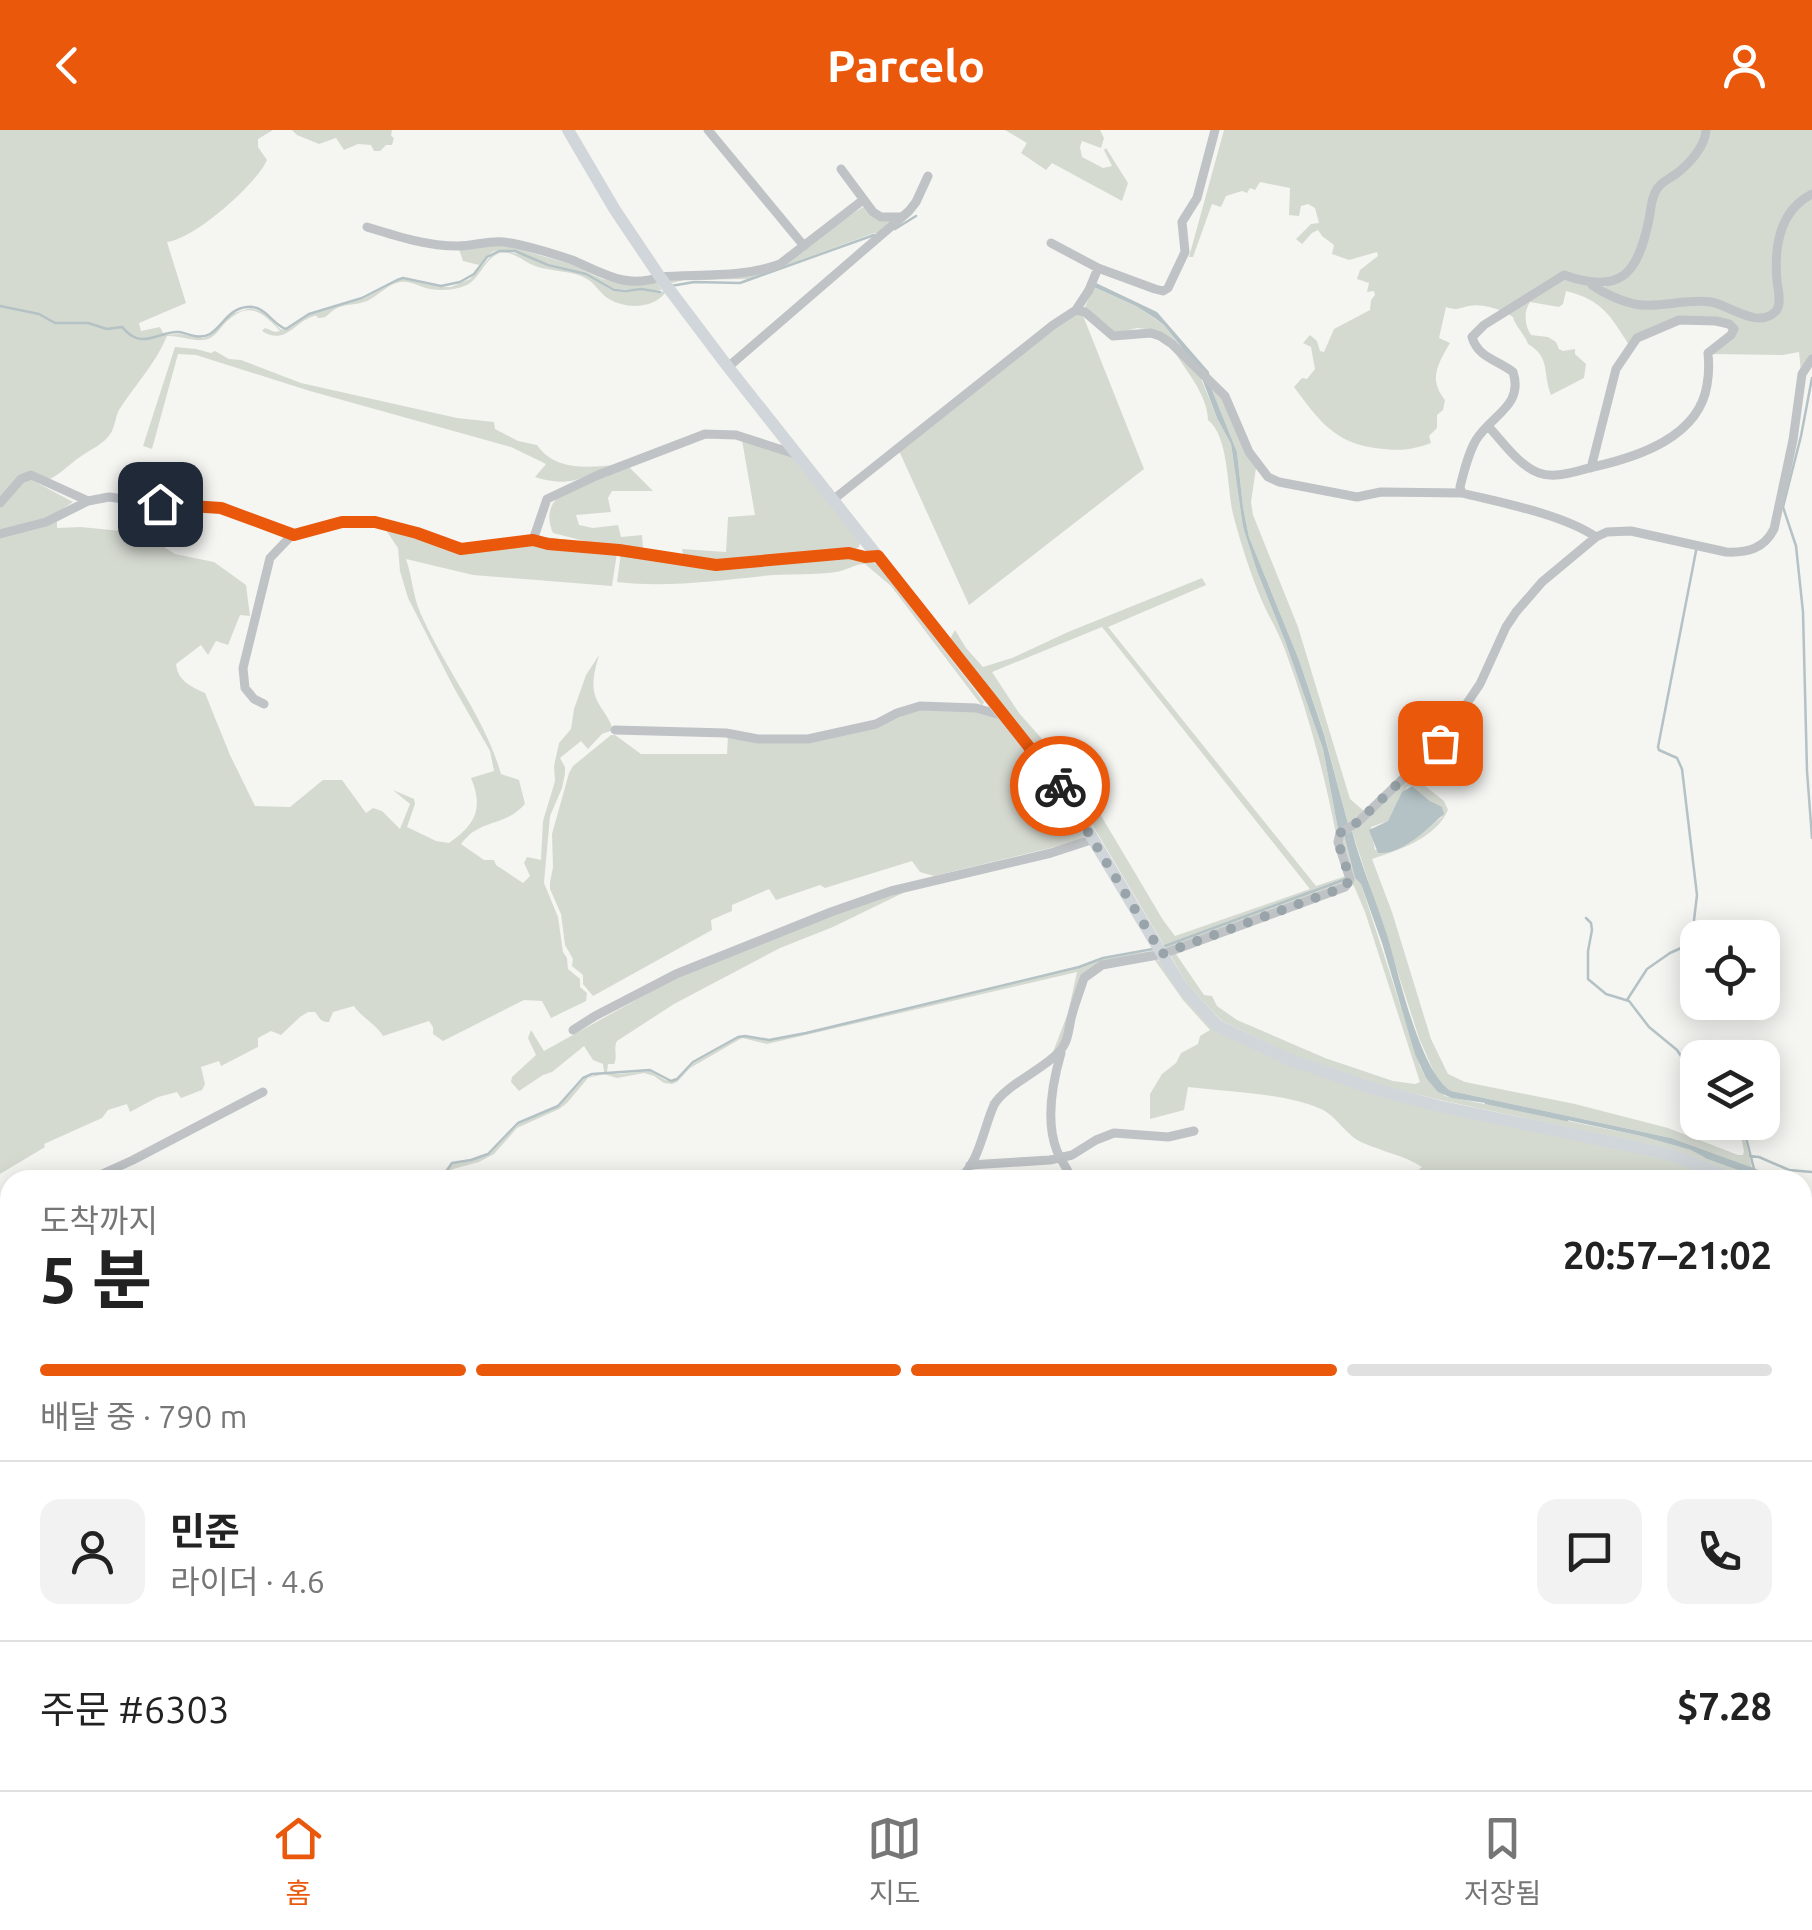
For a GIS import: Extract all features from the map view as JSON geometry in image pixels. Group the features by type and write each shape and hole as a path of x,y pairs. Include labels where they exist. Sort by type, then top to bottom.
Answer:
{"street":[{"path":"708,130 804,246"},
{"path":"1051,243 1096,272 1163,291 1168,288 1185,252 1182,222 1197,198 1215,130"},
{"path":"1590,283 1610,283 1636,262 1656,189 1696,155 1706,130"},
{"path":"571,132 614,210 728,368 1068,796 1162,954 1190,996 1218,1026 1288,1059 1371,1088 1438,1106 1668,1154 1711,1170"},
{"path":"842,169 873,212 881,216 909,210"},
{"path":"728,368 909,210 928,176"},
{"path":"1462,493 1460,487 1469,456 1480,434 1511,402 1516,386 1513,372 1475,348 1472,338 1476,332 1564,274 1640,305 1708,302 1742,315 1766,317 1779,305 1777,255 1785,219 1792,207 1812,194"},
{"path":"367,228 443,244 464,246 502,241 565,258 604,276 647,282 660,277 759,270 780,264 863,200"},
{"path":"834,499 1076,310 1096,272"},
{"path":"1076,310 1085,312 1113,336 1151,333 1166,340 1226,396 1249,452 1268,477 1279,482 1358,497 1381,492 1462,493 1569,523 1596,536"},
{"path":"1488,426 1540,474 1591,468 1653,448 1669,439 1693,415 1707,387 1708,353 1731,335 1734,329 1729,324 1679,320 1637,338 1616,369 1591,468"},
{"path":"1067,1170 1056,1149 1051,1099 1084,978 1102,965 1162,954 1345,887 1350,879 1338,842 1340,833 1440,743 1480,684 1516,612 1542,582 1596,536 1632,532 1740,553 1762,545 1774,530 1794,440 1802,374 1812,359"},
{"path":"533,540 547,500 598,475 705,434 736,435 799,456"},
{"path":"0,503 20,479 31,475 88,500"},
{"path":"0,534 46,522 88,500 120,498 221,508 294,535"},
{"path":"264,704 254,700 246,688 243,668 270,558 294,535 330,524 363,521 417,533 461,549 533,540 716,565 849,553 878,556"},
{"path":"616,730 808,739 876,724 920,706 976,708 1006,716"},
{"path":"573,1030 676,974 831,912 891,891 1050,854 1094,839"},
{"path":"967,1170 995,1103 1062,1048"},
{"path":"111,1170 264,1092"},
{"path":"970,1164 1050,1160 1072,1155 1114,1133 1168,1137 1194,1130"}],"shaded area":[{"path":"0,130 273,130 258,139 258,147 267,160 250,183 207,222 167,242 186,303 139,323 141,331 160,327 164,335 204,338 231,314 251,308 263,312 286,330 309,315 363,299 403,279 451,287 470,279 493,254 505,251 586,275 613,291 665,293 646,305 623,305 606,297 581,276 500,253 463,287 435,290 400,282 367,301 337,308 325,317 309,318 282,335 262,331 280,331 261,314 242,311 208,339 167,336 119,410 104,441 48,480 30,474 0,499"},
{"path":"292,130 392,130 394,138 392,145 380,151 358,144 344,150 336,138 319,144"},
{"path":"1005,130 1100,130 1104,138 1101,148 1082,141 1082,157 1103,168 1112,166 1106,148 1128,183 1122,201 1052,163 1046,170 1021,153 1027,143"},
{"path":"1224,130 1704,130 1694,154 1662,181 1634,262 1609,281 1563,273 1502,311 1482,306 1446,307 1439,338 1450,343 1436,378 1445,400 1437,415 1437,428 1429,436 1431,443 1397,450 1360,445 1337,434 1319,419 1294,387 1315,369 1311,347 1303,343 1310,335 1324,352 1334,329 1370,310 1374,291 1367,292 1369,283 1357,279 1360,270 1378,256 1377,252 1349,260 1332,254 1334,245 1318,230 1302,244 1296,239 1311,224 1319,223 1315,208 1308,204 1301,206 1299,216 1289,215 1290,188 1260,182 1255,190 1226,196 1221,207 1212,204 1193,257 1189,257"},
{"path":"1708,130 1812,130 1812,193 1779,232 1778,305 1765,315 1743,314 1719,303 1640,304 1603,288 1629,273 1658,190 1676,176"},
{"path":"1812,197 1812,355 1801,372 1799,352 1711,354 1733,337 1730,322 1662,323 1629,345 1604,310 1566,291 1559,307 1530,302 1526,314 1531,335 1548,337 1563,351 1575,349 1586,364 1584,378 1551,395 1540,354 1528,344 1507,313 1564,277 1589,285 1619,303 1707,304 1729,313 1776,314 1783,233 1794,209"},
{"path":"863,207 891,221 880,233 749,279 670,281 761,272"},
{"path":"501,244 570,264 602,279 656,281 662,290 614,289 586,273 515,251 492,252 479,265 463,261 459,249"},
{"path":"1096,283 1157,312 1209,372 1210,385 1237,452 1249,537 1324,734 1348,824 1338,829 1323,749 1243,527 1231,444 1198,368 1164,325 1136,306 1094,287"},
{"path":"1094,287 1136,306 1164,325 1191,360 1156,330 1137,328 1114,334 1085,307"},
{"path":"1082,313 1144,469 969,605 897,453 1069,316"},
{"path":"1171,346 1200,376 1231,444 1243,527 1323,749 1336,834 1301,695 1239,536 1220,438 1208,420 1199,391"},
{"path":"175,347 215,351 301,383 457,418 494,422 495,429 518,441 537,445 561,463 582,467 613,465 575,480 558,482 535,477 546,464 511,447 196,355 178,354 152,449 143,446"},
{"path":"1210,385 1225,398 1256,468 1253,515 1298,627 1350,799 1364,811 1348,824 1324,733 1299,660 1249,537 1237,452"},
{"path":"742,440 793,456 860,543 859,547 852,551 734,560 684,557 682,549 726,552 728,517 755,515"},
{"path":"628,466 653,491 612,491 608,498 611,512 576,515 579,525 618,525 621,537 642,535 643,549 592,543 553,533 550,514 559,497"},
{"path":"30,479 73,502 44,521 0,532 0,508"},
{"path":"57,520 57,528 131,532 175,554 214,562 246,585 250,616 240,615 228,645 216,641 208,655 201,645 176,664 177,670 182,679 205,693 255,806 290,807 323,780 342,780 366,813 373,808 382,811 400,829 410,804 393,790 414,799 407,827 449,843 475,815 477,799 471,778 494,771 490,751 408,598 398,548 384,527 451,549 518,544 617,553 612,586 473,575 406,559 418,606 430,633 485,733 501,774 519,780 525,804 512,815 472,832 461,844 484,860 494,860 523,883 530,876 524,863 527,857 541,860 543,821 555,781 559,743 571,729 586,675 599,655 594,693 613,730 602,734 588,749 581,741 560,758 565,774 550,816 544,883 558,917 568,969 580,979 580,987 587,993 586,1001 551,1018 542,1001 524,1000 443,1041 433,1034 429,1021 383,1036 354,1006 333,1012 329,1022 322,1021 315,1012 308,1012 281,1035 271,1031 258,1038 258,1047 221,1066 219,1061 201,1067 205,1084 202,1090 181,1098 177,1092 158,1097 130,1112 127,1104 108,1110 102,1118 44,1144 45,1147 7,1170 0,1170 0,537"},
{"path":"621,553 715,567 819,556 860,559 878,565 984,702 982,706 891,586 865,564 828,573 636,584 617,582"},
{"path":"1202,578 1206,585 1108,627 1316,886 1346,876 1347,879 1341,885 1167,950 1081,806 950,639 955,630 983,667","holes":["1102,627 1310,889 1175,936 1071,765 1019,713 992,672"]},
{"path":"916,710 979,711 1002,717 1066,798 1086,836 1079,841 934,876 920,872 912,861 776,900 769,889 732,905 732,911 711,920 712,930 593,996 583,984 583,975 572,966 561,914 550,889 552,834 573,766 611,735 641,754 727,754 728,735 793,741"},
{"path":"1444,745 1415,778 1444,801 1448,810 1442,820 1416,842 1372,859 1431,1039 1448,1074 1465,1082 1668,1128 1680,1133 1680,1140 1699,1140 1738,1155 1743,1155 1742,1140 1745,1140 1752,1168 1671,1138 1451,1091 1440,1084 1419,1038 1352,831","holes":["1412,786 1430,801 1442,817 1404,843 1375,850 1371,827 1388,821 1407,787"]},
{"path":"1412,786 1442,807 1444,814 1405,845 1378,853 1369,830 1388,821 1402,792"},
{"path":"1352,831 1420,1043 1429,1064 1451,1091 1671,1138 1759,1170 1738,1170 1691,1150 1641,1136 1438,1092 1426,1078 1415,1054 1344,835"},
{"path":"1344,835 1420,1066 1426,1078 1445,1096 1641,1136 1691,1150 1738,1170 1728,1170 1670,1149 1372,1083 1290,1054 1222,1021 1187,984 1171,956 1176,954 1204,995 1212,996 1217,1006 1237,1020 1325,1058 1393,1081 1420,1082 1365,912 1351,884 1341,840"},
{"path":"911,889 780,948 674,1004 617,1041 615,1061 608,1064 607,1072 650,1071 671,1081 694,1063 745,1036 768,1041 1104,958 1158,950 1092,968 1059,1049 988,1103 1053,1052 1068,1013 1077,972 767,1044 742,1038 690,1068 677,1082 672,1084 644,1073 588,1078 567,1103 517,1128 494,1154 448,1170 452,1163 489,1154 519,1124 559,1106 584,1079 604,1072 603,1064 593,1060 584,1046 552,1072 519,1091 511,1082 512,1077 536,1055 528,1038 531,1030 544,1051 681,975"},
{"path":"1154,959 1160,961 1198,1012 1342,1084 1664,1156 1703,1170 1418,1170 1422,1167 1408,1159 1357,1140 1321,1109 1291,1100 1188,1087 1184,1110 1150,1119 1150,1094 1162,1074 1210,1030"}],"waterway":[{"path":"895,229 916,216"},
{"path":"671,286 740,283 874,235"},
{"path":"0,306 39,314 55,323 122,327 141,339 174,332 206,336 235,311 247,307 259,309 286,329 309,314 362,298 403,278 441,286 460,282 499,251 515,251 548,265 586,274 614,290 660,292"},
{"path":"1812,378 1783,507 1796,546 1803,612 1812,838"},
{"path":"1627,1000 1647,969 1690,944 1697,931 1697,895 1682,769 1677,758 1658,747 1696,551"},
{"path":"1165,946 1346,879"},
{"path":"1586,918 1592,930 1588,979 1606,994 1629,1001 1649,1027 1680,1055"},
{"path":"447,1170 452,1163 488,1154 518,1123 558,1106 583,1078 592,1074 650,1070 671,1081 693,1062 738,1037 769,1040 806,1033 1103,958 1153,949"},
{"path":"1486,1103 1567,1120"},
{"path":"1747,1140 1754,1169"},
{"path":"1750,1156 1789,1170"}],"way so far":[{"path":"1060,786 1162,954 1345,887 1350,879 1338,842 1340,833 1358,822 1440,743"}],"route":[{"path":"160,504 221,508 294,535 342,522 375,522 461,549 533,540 716,565 849,553 878,556 1060,786"}]}
